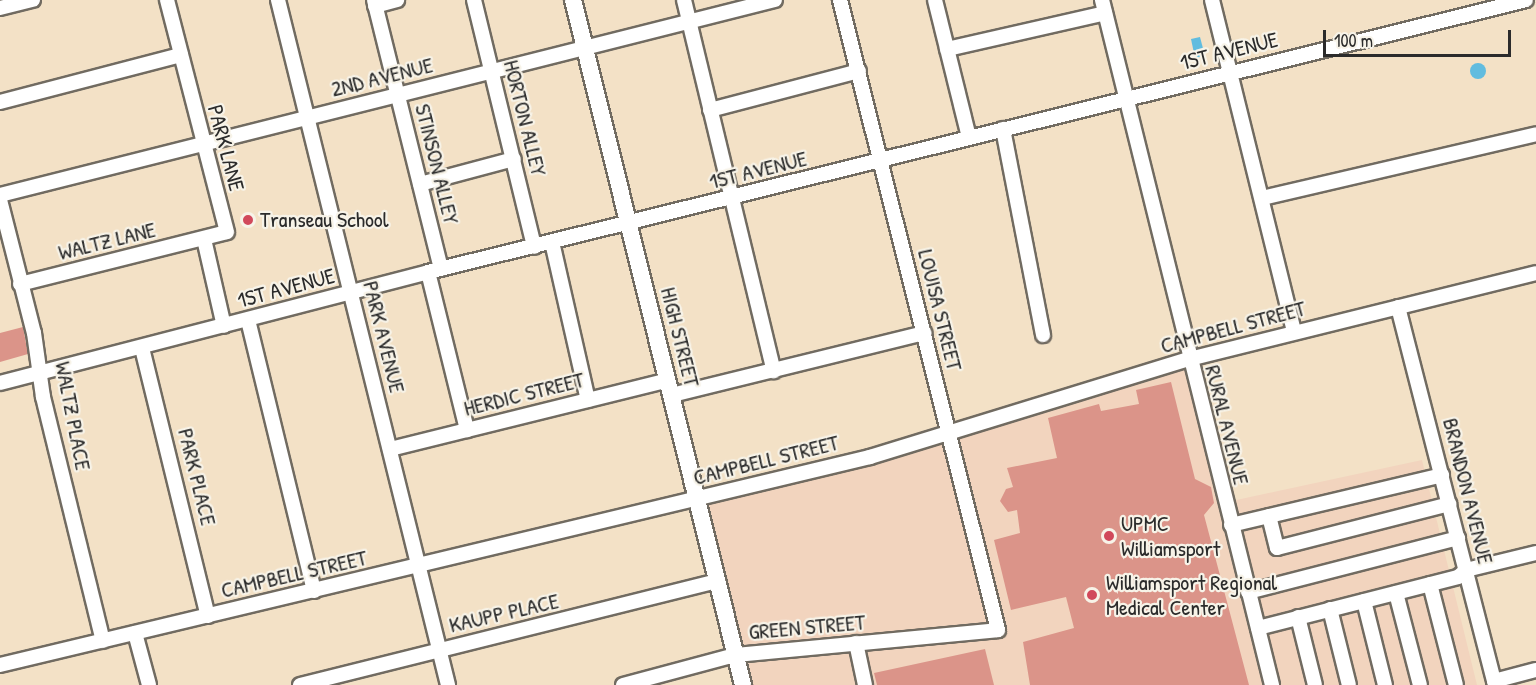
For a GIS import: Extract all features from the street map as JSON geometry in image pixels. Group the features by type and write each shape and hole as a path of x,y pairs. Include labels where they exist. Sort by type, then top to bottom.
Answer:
{"main road":[{"name":"HIGH STREET","path":"573,0 743,685"}],"street":[{"path":"0,8 33,0"},
{"name":"PARK LANE","path":"167,0 227,232 204,239"},
{"name":"PARK AVENUE","path":"278,0 448,685"},
{"path":"374,3 397,0"},
{"name":"HORTON ALLEY","path":"474,0 534,247"},
{"path":"684,0 774,371"},
{"name":"2ND AVENUE","path":"0,195 775,0"},
{"name":"LOUISA STREET","path":"840,0 998,630"},
{"path":"935,0 969,137"},
{"path":"1212,0 1294,332"},
{"name":"1ST AVENUE","path":"0,383 351,292 1526,0"},
{"name":"STINSON ALLEY","path":"374,3 420,184 467,430"},
{"path":"947,50 1103,6"},
{"name":"RURAL AVENUE","path":"1103,6 1189,359 1272,685"},
{"path":"0,102 181,55"},
{"path":"710,110 859,71"},
{"path":"1003,129 1042,335"},
{"path":"1262,198 1536,134"},
{"path":"420,184 514,159"},
{"name":"WALTZ PLACE","path":"0,200 34,333 40,373 103,641"},
{"path":"204,239 224,326"},
{"name":"WALTZ LANE","path":"20,284 204,239"},
{"path":"552,242 588,400"},
{"name":"CAMPBELL STREET","path":"0,665 418,567 949,435 1189,359 1536,273"},
{"name":"BRANDON AVENUE","path":"1398,307 1494,683"},
{"path":"248,320 314,591"},
{"name":"HERDIC STREET","path":"390,449 588,400 774,371 925,333"},
{"name":"PARK PLACE","path":"142,348 208,616"},
{"path":"1231,525 1442,475"},
{"path":"1269,516 1277,548 1449,504"},
{"path":"1248,592 1458,537"},
{"path":"1258,628 1458,578 1466,570 1536,553"},
{"name":"KAUPP PLACE","path":"300,685 718,581"},
{"path":"1430,584 1456,685"},
{"path":"1396,593 1420,685"},
{"path":"1364,601 1385,685"},
{"path":"1330,609 1349,685"},
{"path":"1298,617 1315,685"},
{"name":"GREEN STREET","path":"623,685 735,655 998,630"},
{"path":"135,633 149,685"},
{"path":"856,643 865,685"},
{"path":"1494,683 1536,670"}],"shaded area":[{"name":"Williamsport Regional Medical Center","path":"1184,367 1218,504 1422,460 1477,685 752,685 706,502 956,438"}],"water":[{"path":"1200,37 1205,56 1195,58 1191,39"},
{"path":"1478,63 1486,71 1478,79 1470,71"}],"building":[{"path":"23,327 28,354 0,362 0,333"},
{"name":"UPMC Williamsport","path":"1171,382 1195,479 1211,487 1214,503 1204,515 1249,685 1030,685 1023,642 1074,628 1066,597 1011,610 994,540 1020,533 1017,510 1008,512 1000,501 1006,489 1013,487 1007,468 1057,458 1048,418 1099,404 1101,411 1139,404 1136,390"},
{"path":"985,649 994,685 877,685 874,673"}],"place":[{"name":"Transeau School","path":"248,220"},
{"name":"UPMC Williamsport","path":"1109,536"},
{"name":"Williamsport Regional Medical Center","path":"1092,595"}]}
